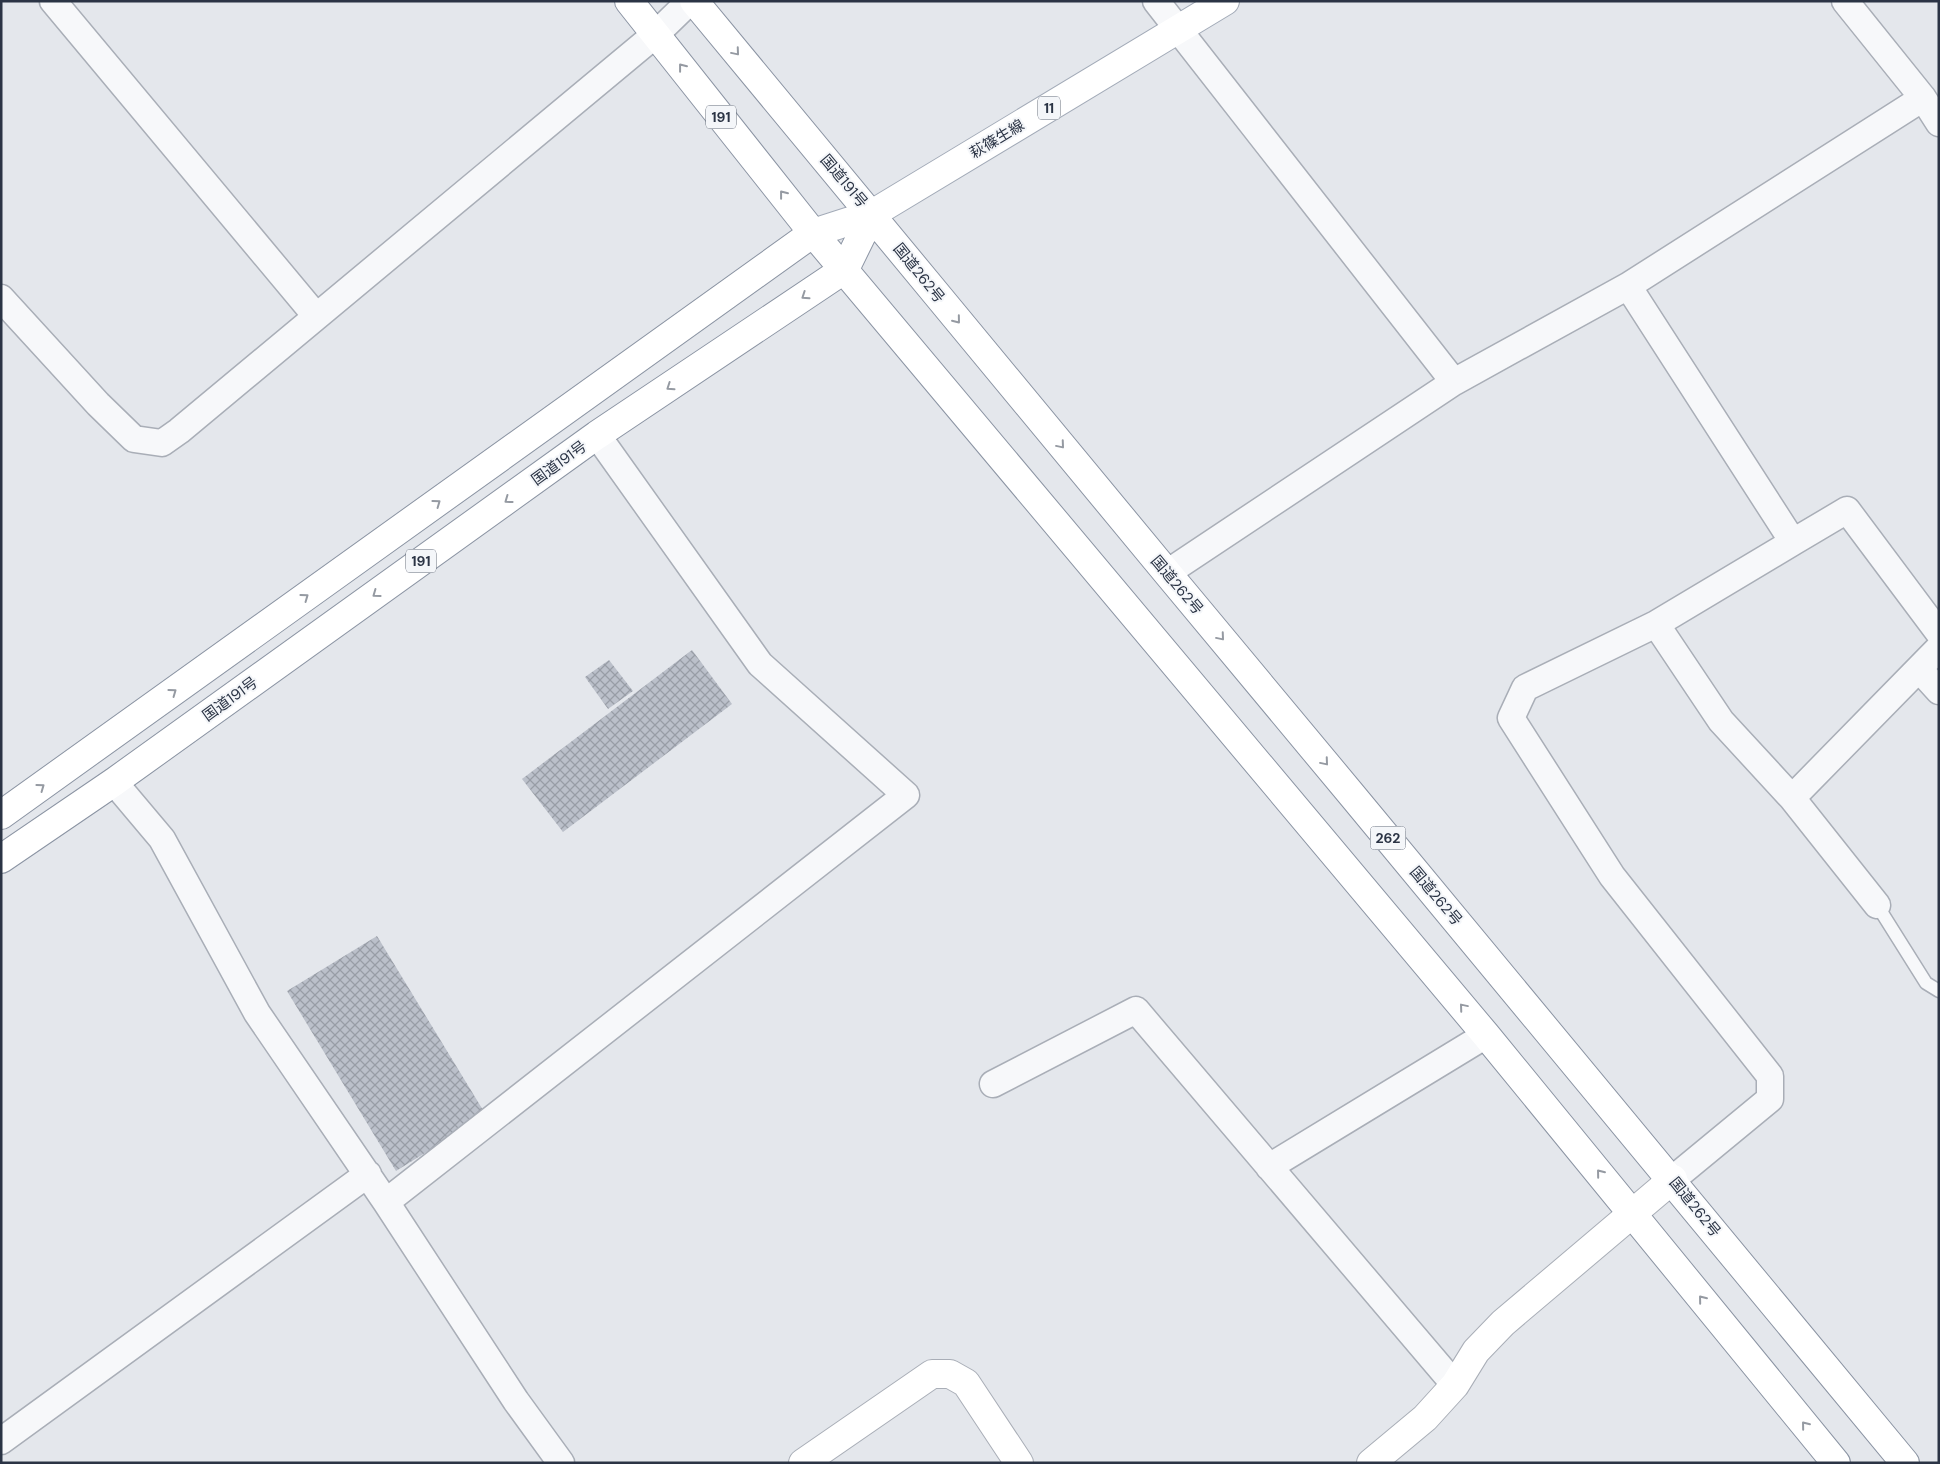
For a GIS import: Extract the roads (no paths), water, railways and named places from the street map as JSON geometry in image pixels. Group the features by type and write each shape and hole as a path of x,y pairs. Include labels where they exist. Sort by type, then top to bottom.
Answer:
{"main road":[{"name":"191","path":"1,815 814,233 629,1"},
{"name":"国道191号","path":"1,859 114,782 597,436 845,269 872,214 694,1"},
{"name":"萩篠生線","path":"814,233 872,214 1225,1"},
{"name":"国道262号","path":"872,214 956,319 1673,1179 1904,1463"},
{"path":"814,233 1486,1035 1836,1463"},
{"path":"1371,1463 1424,1418 1454,1385 1476,1351 1503,1323 1673,1179"},
{"path":"803,1463 932,1374 950,1374 966,1383 1019,1463"}],"street":[{"path":"53,1 316,316"},
{"path":"1,298 98,404 134,439 162,443 216,401 656,34 690,1"},
{"path":"1156,1 1454,382"},
{"path":"1845,1 1922,98 1939,123"},
{"path":"1167,573 1454,382 1628,286 1922,98"},
{"path":"1628,286 1793,542"},
{"path":"386,1202 906,795 760,664 597,436"},
{"path":"1673,1179 1770,1098 1770,1076 1612,876 1511,718 1525,688 1656,624 1847,510 1939,633"},
{"path":"1656,624 1721,721 1792,798 1877,905"},
{"path":"1792,798 1939,648"},
{"path":"1919,669 1939,690"},
{"path":"114,782 162,839 257,1013 368,1174 516,1401 561,1463"},
{"path":"993,1084 1136,1010 1454,1385"},
{"path":"1268,1167 1486,1035"},
{"path":"1,1441 368,1174"}],"lane":[{"path":"1877,905 1926,983 1939,991"}]}
